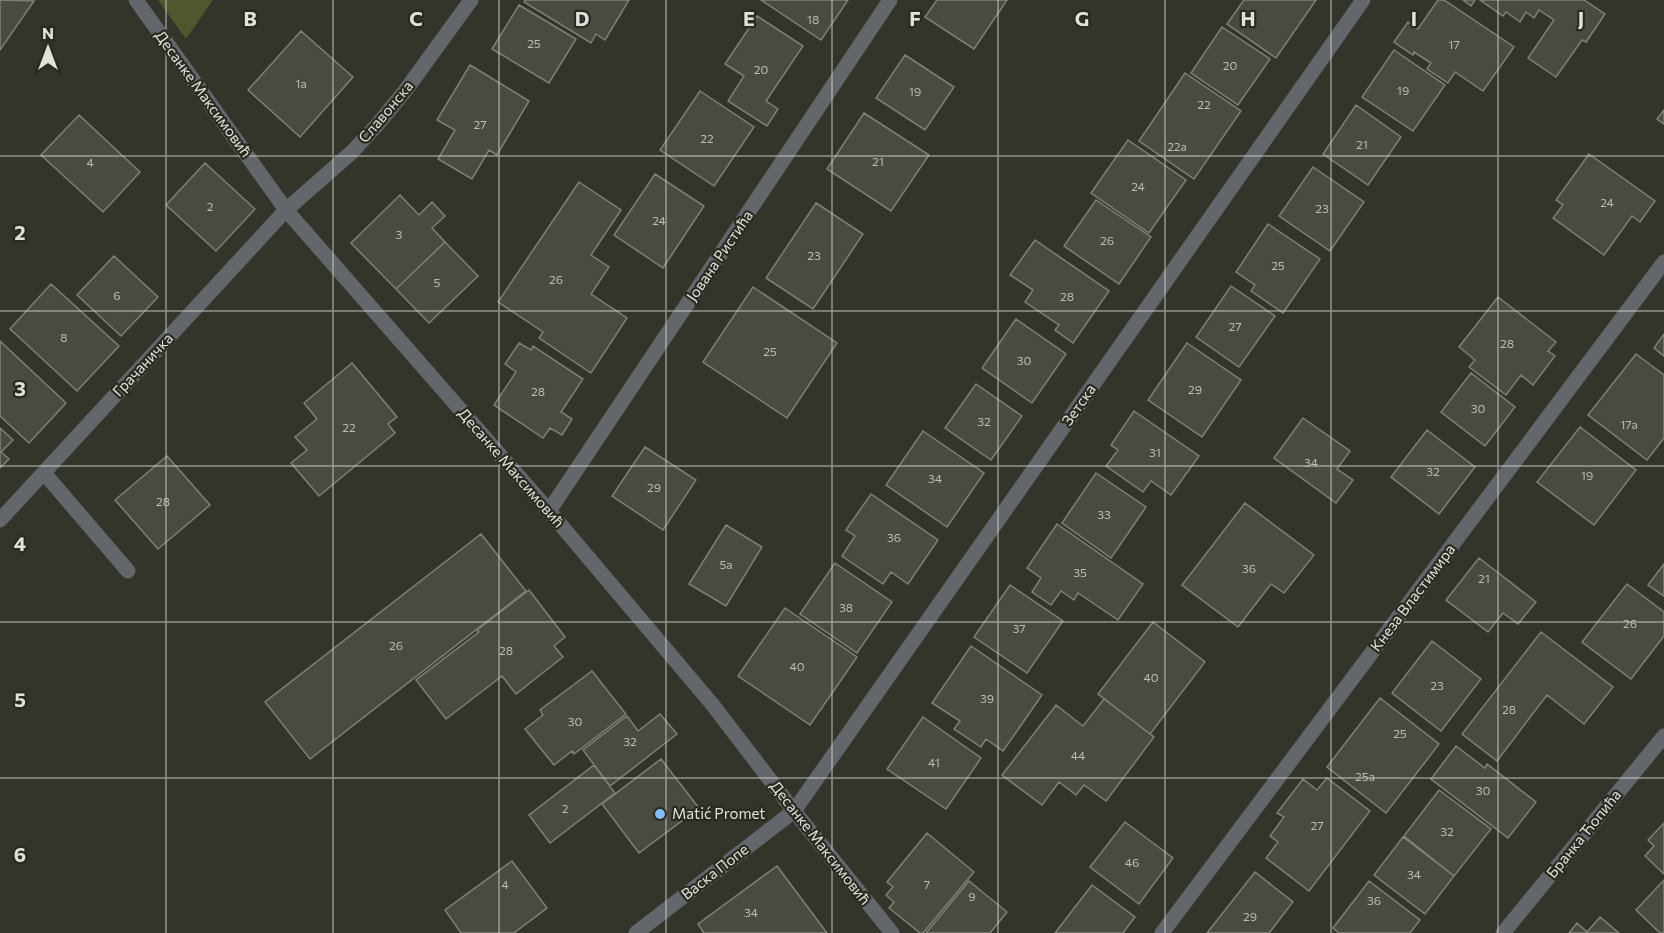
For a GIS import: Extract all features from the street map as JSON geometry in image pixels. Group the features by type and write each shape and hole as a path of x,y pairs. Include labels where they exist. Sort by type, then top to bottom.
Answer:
{"street":[{"name":"Десанке Максимовић","path":"136,0 286,210 549,511 712,704 892,933"},
{"name":"Славонска","path":"286,210 352,152 377,125 405,91 471,0"},
{"name":"Јована Ристића","path":"549,511 890,0"},
{"name":"Зетска","path":"794,811 1363,0"},
{"name":"Грачаничка","path":"0,520 286,210"},
{"name":"Кнеза Властимира","path":"1162,933 1664,262"},
{"path":"45,473 128,571"},
{"name":"Бранка Ћопића","path":"1503,933 1664,736"},
{"name":"Васка Попе","path":"636,933 794,811"}],"green space":[{"path":"158,0 213,0 186,39"}],"building":[{"path":"0,0 34,1 0,50"},
{"path":"525,0 629,0 605,40 596,34 591,43 524,2"},
{"path":"761,0 848,0 821,40"},
{"path":"937,0 1007,0 974,49 925,17"},
{"path":"1244,0 1316,0 1276,58 1227,24"},
{"path":"1438,0 1444,0 1514,47 1483,91 1455,72 1448,83 1427,69 1431,63 1414,52 1413,55 1394,42 1408,22 1418,29"},
{"path":"1463,0 1475,0 1471,6"},
{"path":"1480,0 1584,0 1605,14 1586,42 1582,40 1556,77 1528,58 1554,20 1539,10 1534,18 1526,12 1520,22 1506,12 1503,16"},
{"path":"519,5 576,39 549,83 492,49"},
{"path":"757,16 803,46 766,101 778,109 767,126 728,101 744,76 725,64"},
{"path":"1222,27 1270,59 1238,105 1191,73"},
{"path":"301,31 353,77 300,137 248,90"},
{"path":"1394,50 1445,85 1413,131 1362,97"},
{"path":"905,55 954,87 925,130 876,98"},
{"path":"470,65 529,101 497,155 489,150 472,179 438,159 455,130 437,120"},
{"path":"1185,73 1241,111 1194,179 1139,141"},
{"path":"700,91 754,127 714,186 660,150"},
{"path":"1356,105 1401,137 1368,185 1323,154"},
{"path":"1664,110 1664,124 1657,119"},
{"path":"864,113 929,155 891,211 827,169"},
{"path":"79,115 140,172 103,212 41,155"},
{"path":"1128,140 1186,180 1149,233 1091,193"},
{"path":"1589,154 1655,201 1640,222 1632,216 1604,255 1553,218 1563,205 1556,200"},
{"path":"205,163 255,209 216,251 166,205"},
{"path":"1313,167 1364,202 1330,251 1279,216"},
{"path":"655,174 704,206 663,268 614,235"},
{"path":"579,182 621,210 591,255 609,267 591,294 627,318 591,373 539,338 543,332 498,302"},
{"path":"400,195 419,215 432,202 445,216 432,228 445,242 396,289 351,243"},
{"path":"1096,200 1151,237 1119,284 1064,246"},
{"path":"816,203 863,234 813,309 766,278"},
{"path":"1268,224 1320,259 1283,313 1251,291 1255,285 1236,272"},
{"path":"1035,240 1109,291 1073,343 1055,330 1059,325 1025,302 1033,290 1010,275"},
{"path":"445,242 478,276 429,323 396,289"},
{"path":"114,256 158,297 121,336 77,295"},
{"path":"51,284 119,346 77,391 10,329"},
{"path":"1231,286 1275,316 1239,367 1196,337"},
{"path":"753,287 837,343 787,418 703,362"},
{"path":"1498,297 1556,342 1548,351 1555,356 1533,385 1521,375 1506,395 1469,367 1475,360 1459,347"},
{"path":"1016,319 1066,354 1032,403 982,368"},
{"path":"1664,334 1664,356 1654,348"},
{"path":"0,341 66,403 29,443 0,416"},
{"path":"519,343 531,350 533,346 583,379 561,412 572,419 562,435 550,428 543,438 494,405 516,372 505,364"},
{"path":"1187,343 1241,380 1202,437 1148,400"},
{"path":"1636,354 1664,375 1664,438 1647,460 1588,415"},
{"path":"352,363 397,417 388,424 395,433 319,496 291,463 307,450 295,437 317,419 304,403"},
{"path":"1471,373 1515,407 1485,446 1441,412"},
{"path":"976,384 1022,416 991,460 945,428"},
{"path":"1134,411 1199,456 1171,495 1151,481 1143,492 1106,466 1118,450 1111,445"},
{"path":"1303,418 1350,451 1337,469 1353,480 1336,503 1274,458"},
{"path":"1580,427 1636,470 1594,525 1537,482"},
{"path":"0,428 13,440 1,452 9,459 0,468"},
{"path":"1427,430 1475,467 1439,514 1391,477"},
{"path":"923,431 984,473 947,527 886,485"},
{"path":"645,447 696,480 663,530 612,496"},
{"path":"167,456 210,505 158,549 115,500"},
{"path":"1096,473 1146,507 1111,558 1062,523"},
{"path":"871,494 938,540 908,584 891,572 883,584 842,556 855,536 846,530"},
{"path":"1245,503 1314,555 1284,593 1271,584 1238,627 1182,585"},
{"path":"1057,524 1143,584 1118,620 1078,593 1074,600 1061,591 1051,605 1032,592 1041,578 1027,568"},
{"path":"726,525 762,547 726,606 689,584"},
{"path":"481,534 526,591 310,759 265,702"},
{"path":"1479,558 1536,602 1518,624 1503,613 1488,632 1446,600"},
{"path":"835,563 892,602 857,653 800,614"},
{"path":"1664,564 1664,596 1648,585"},
{"path":"1627,584 1664,612 1664,636 1631,679 1582,642"},
{"path":"1010,585 1063,621 1027,673 974,637"},
{"path":"529,590 565,637 554,646 563,657 516,694 502,676 446,719 416,680"},
{"path":"785,608 857,657 810,725 738,676"},
{"path":"1153,622 1205,662 1150,734 1098,694"},
{"path":"1541,632 1613,687 1584,724 1547,695 1497,761 1462,734"},
{"path":"1432,641 1481,679 1441,731 1392,693"},
{"path":"971,646 1042,695 1003,751 986,739 981,747 954,729 960,721 932,703"},
{"path":"592,671 626,714 574,754 572,751 554,765 525,729 543,715 540,710"},
{"path":"1380,698 1439,744 1386,813 1327,767"},
{"path":"1104,699 1154,737 1106,801 1084,785 1076,795 1059,782 1042,805 1002,775 1056,705 1083,726"},
{"path":"660,714 677,734 610,786 583,750 627,716 638,731"},
{"path":"923,717 981,758 946,809 887,769"},
{"path":"1456,746 1485,768 1487,764 1536,802 1508,838 1431,779"},
{"path":"661,759 699,808 639,853 602,804"},
{"path":"594,765 615,793 550,843 529,815"},
{"path":"1327,778 1370,811 1309,891 1266,858 1278,842 1270,836 1284,817 1277,813 1303,779 1317,790"},
{"path":"1439,790 1491,829 1454,876 1404,836"},
{"path":"1125,822 1173,858 1139,904 1090,867"},
{"path":"1664,823 1664,874 1645,856 1654,846 1648,840"},
{"path":"927,833 974,872 923,933 920,933 889,908 894,902 886,895 893,887 887,882"},
{"path":"1403,837 1454,876 1425,914 1374,875"},
{"path":"512,861 547,908 514,933 461,933 445,910"},
{"path":"777,866 827,933 704,933 698,924"},
{"path":"1255,872 1293,902 1269,933 1207,933"},
{"path":"1664,880 1664,933 1660,933 1636,910"},
{"path":"969,881 1007,912 990,933 926,933"},
{"path":"1369,881 1420,920 1410,933 1339,933 1333,928"},
{"path":"1092,885 1135,917 1123,933 1055,933"},
{"path":"1600,917 1619,933 1569,933 1577,923 1587,932"}],"place":[{"name":"Matić Promet","path":"660,814"}]}
